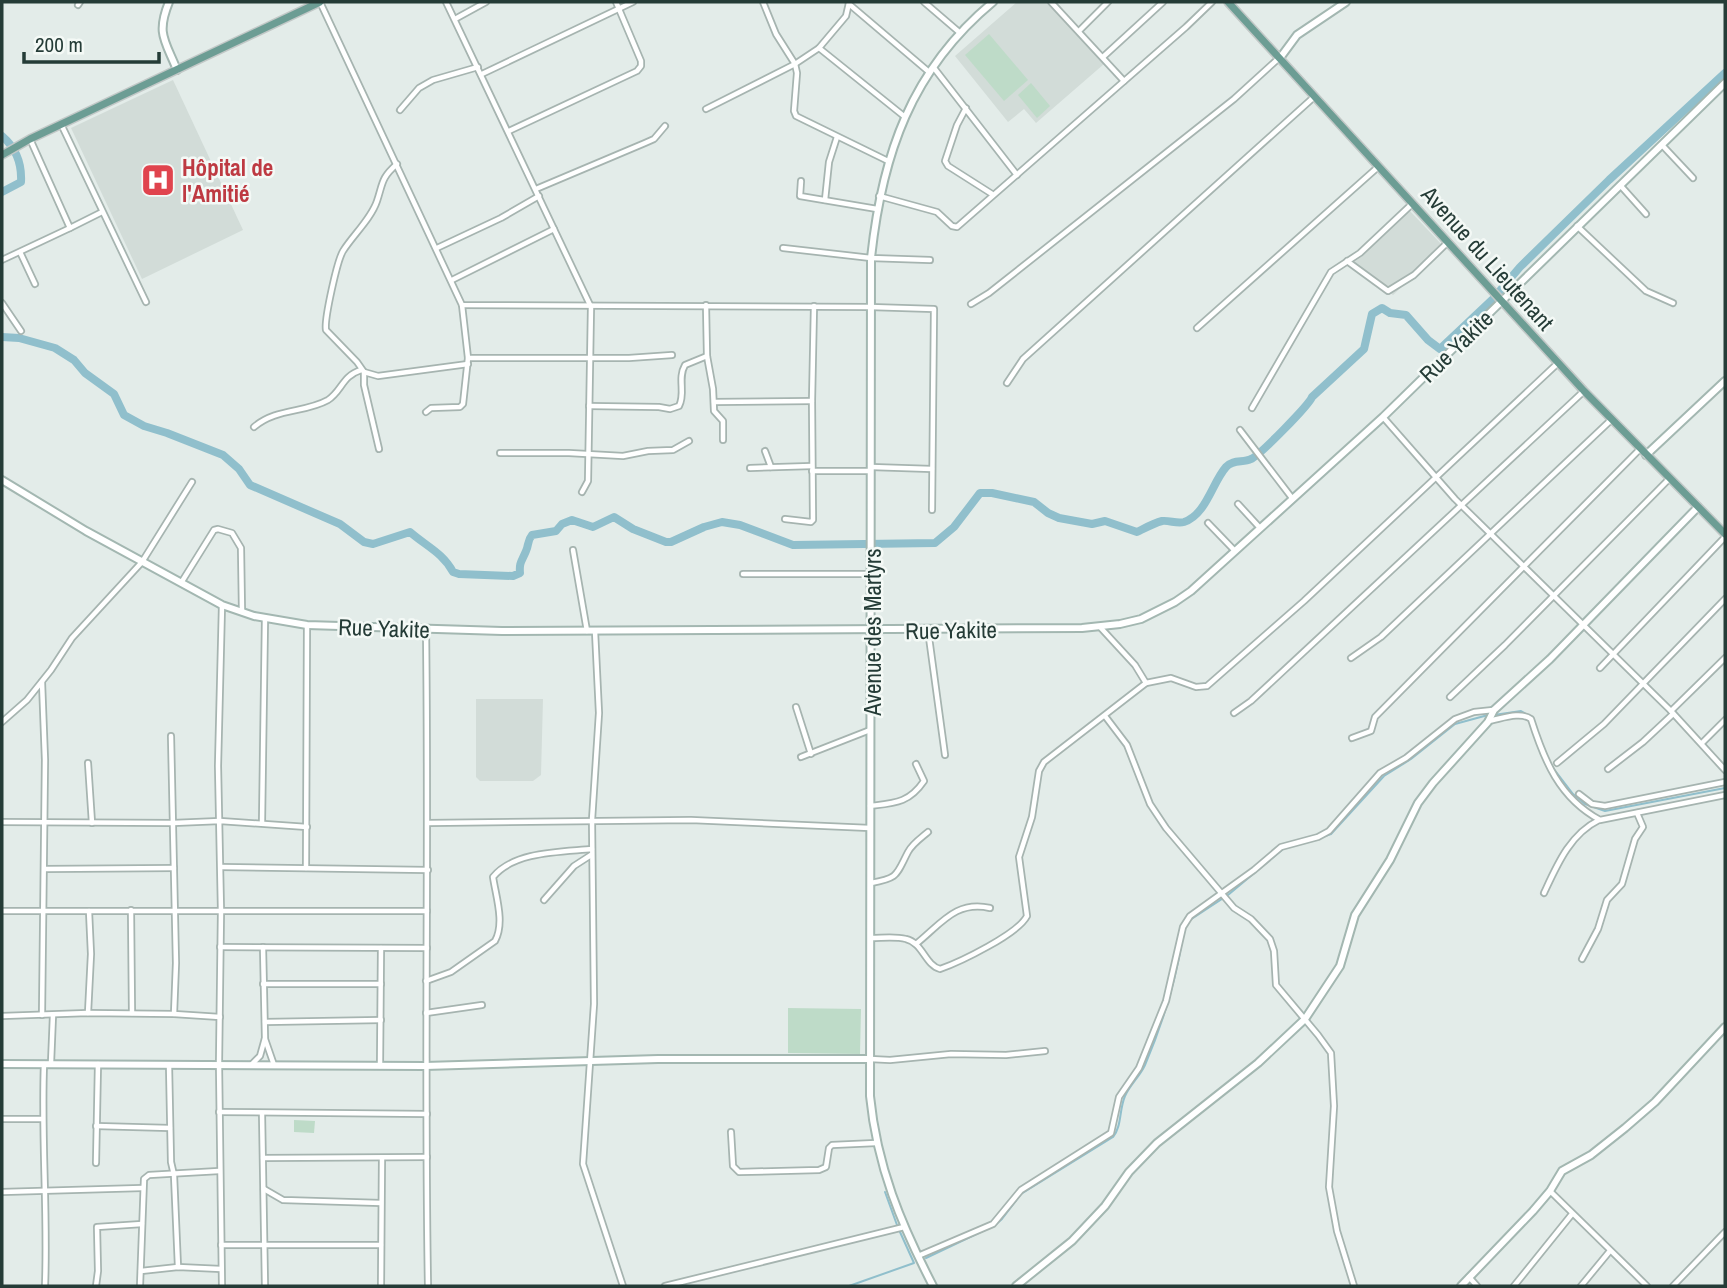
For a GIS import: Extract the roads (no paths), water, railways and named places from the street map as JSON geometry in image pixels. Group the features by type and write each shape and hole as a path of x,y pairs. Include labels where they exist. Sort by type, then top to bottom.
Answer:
{"main road":[{"path":"169,2 162,18 162,31 177,70"},
{"path":"5,153 320,2"},
{"name":"Avenue des Martyrs","path":"933,1286 887,1185 876,1143 870,1096 871,258 879,196 888,161 905,117 931,69 959,32 993,2"},
{"name":"Avenue du Lieutenant","path":"1228,2 1498,299 1725,536"},
{"path":"1280,58 1297,36 1346,2"},
{"name":"Rue Yakite","path":"2,480 142,562 222,605 265,619 307,625 426,630 872,631 1100,627 1141,619 1191,591 1383,417 1498,299 1725,83"},
{"path":"1643,452 1725,381"},
{"path":"1019,1285 1072,1241 1105,1206 1129,1172 1157,1143 1258,1063 1305,1019 1341,963 1355,915 1390,860 1418,803 1433,783 1494,710 1550,659 1698,507"},
{"path":"1461,1286 1550,1191 1562,1171 1591,1155 1652,1105 1725,1027"},
{"path":"2,1063 425,1066 670,1059 870,1059"}],"street":[{"path":"320,2 462,305 468,361 463,404 460,407 431,408 426,412"},
{"path":"446,2 591,307 589,481 582,492"},
{"path":"455,19 486,2"},
{"path":"509,131 638,71 641,61 616,2"},
{"path":"482,74 633,2"},
{"path":"763,2 776,34 795,64 798,79 794,111 796,116 888,161"},
{"path":"924,2 959,32"},
{"path":"1051,2 1124,82"},
{"path":"1079,31 1107,2"},
{"path":"1103,57 1163,2"},
{"path":"879,196 937,212 955,227 1124,82 1212,2"},
{"path":"706,109 795,64 819,48 846,16 849,3 931,69 967,108 1017,175"},
{"path":"819,48 905,117"},
{"path":"971,304 989,293 1234,99 1280,58"},
{"path":"400,110 419,88 433,80 478,67"},
{"path":"1007,383 1023,359 1314,96"},
{"path":"967,108 957,125 946,164 992,194"},
{"path":"61,124 146,302"},
{"path":"536,189 654,139 665,126"},
{"path":"825,201 829,162 837,137"},
{"path":"30,139 70,228"},
{"path":"1662,145 1693,178"},
{"path":"379,449 362,371 358,362 326,330 325,325 341,254 377,202 380,183 397,164"},
{"path":"1197,328 1379,166"},
{"path":"801,181 800,196 877,209"},
{"path":"1620,185 1646,214"},
{"path":"436,248 539,196"},
{"path":"1252,408 1331,272 1360,253 1412,204"},
{"path":"2,260 103,212"},
{"path":"1577,226 1646,291 1673,303"},
{"path":"452,280 554,229"},
{"path":"1347,261 1388,291 1413,275 1447,243"},
{"path":"783,248 871,258 930,260"},
{"path":"20,252 35,284"},
{"path":"2,303 21,331"},
{"path":"462,305 814,306 933,310 932,510"},
{"path":"706,305 707,356 715,413 723,421 723,440"},
{"path":"785,519 813,520 814,306"},
{"path":"254,427 262,420 279,413 327,400 351,373 362,371 378,376 468,361 672,355"},
{"path":"589,406 659,407 670,410 679,406 684,398 682,371 689,362 707,356"},
{"path":"871,938 905,938 916,944 933,967 940,970 985,948 1024,922 1027,908 1019,857 1032,817 1041,766 1048,758 1146,683 1171,678 1196,687 1207,686 1304,601 1558,363"},
{"path":"1234,713 1251,701 1463,506 1584,391"},
{"path":"714,402 812,401"},
{"path":"1383,417 1436,479 1702,743 1725,770"},
{"path":"1351,658 1381,637 1611,420"},
{"path":"1240,430 1292,498"},
{"path":"500,453 623,456 673,450 689,441"},
{"path":"765,451 771,467"},
{"path":"1352,738 1371,730 1375,717 1643,452"},
{"path":"750,468 933,469"},
{"path":"1450,697 1670,478"},
{"path":"2,722 27,700 72,638 142,562 192,482"},
{"path":"1238,504 1260,528"},
{"path":"1208,523 1235,551"},
{"path":"180,583 214,530 218,528 232,533 241,548 242,612"},
{"path":"1600,668 1725,536"},
{"path":"573,550 587,631"},
{"path":"743,574 872,574"},
{"path":"1557,763 1604,724 1725,599"},
{"path":"222,605 218,754 221,911 219,1171 222,1286"},
{"path":"262,823 265,619"},
{"path":"306,868 307,625"},
{"path":"1100,627 1135,665 1146,683"},
{"path":"426,630 428,870 425,1066 428,1286"},
{"path":"928,630 945,755"},
{"path":"595,631 599,713 592,820 594,988 583,1164 623,1286"},
{"path":"1608,769 1643,742 1725,658"},
{"path":"42,682 46,760 42,1016"},
{"path":"796,707 811,754"},
{"path":"918,1256 993,1224 1019,1192 1111,1133 1119,1097 1139,1068 1166,1001 1183,927 1190,916 1225,896 1282,847 1318,837 1329,831 1380,773 1406,758 1455,719 1474,712 1494,710"},
{"path":"1488,720 1518,715 1531,719 1541,753 1555,776 1581,808 1600,820"},
{"path":"1105,716 1127,745 1150,804 1166,828 1225,896 1270,939 1275,951 1275,983 1329,1049 1334,1106 1329,1187 1337,1234 1354,1286"},
{"path":"1702,743 1725,720"},
{"path":"802,757 871,730"},
{"path":"171,736 174,1014"},
{"path":"88,763 92,823"},
{"path":"870,806 898,802 915,792 924,780 916,764"},
{"path":"1579,794 1592,804 1605,806 1725,782"},
{"path":"1544,892 1558,863 1589,825 1600,820 1725,795"},
{"path":"1582,959 1598,929 1606,900 1623,882 1635,839 1643,827 1637,813"},
{"path":"2,822 220,821 307,827"},
{"path":"428,822 715,821 870,828"},
{"path":"871,883 890,879 900,871 910,849 928,832"},
{"path":"544,900 574,866 592,852"},
{"path":"426,981 451,972 495,941 499,933 493,877 499,871 513,862 530,857 592,852"},
{"path":"220,867 428,870"},
{"path":"45,869 174,868"},
{"path":"916,944 961,908 977,905 990,908"},
{"path":"131,910 132,1013"},
{"path":"2,911 427,911"},
{"path":"88,1013 89,911"},
{"path":"220,947 427,948"},
{"path":"251,1065 260,1056 265,1038 262,947"},
{"path":"380,1066 381,948"},
{"path":"263,984 381,984"},
{"path":"426,1013 482,1005"},
{"path":"2,1016 132,1013 220,1017"},
{"path":"46,1286 47,1244 41,1118 53,1015"},
{"path":"265,1022 380,1020"},
{"path":"265,1038 274,1065"},
{"path":"870,1059 890,1060 951,1054 1006,1055 1045,1051"},
{"path":"96,1163 98,1064"},
{"path":"169,1064 171,1162 174,1175 178,1267"},
{"path":"219,1112 427,1114"},
{"path":"262,1113 265,1286"},
{"path":"2,1119 41,1118"},
{"path":"96,1126 170,1128"},
{"path":"731,1132 733,1166 739,1172 819,1170 826,1167 832,1145 876,1143"},
{"path":"263,1158 427,1157"},
{"path":"382,1158 382,1286"},
{"path":"140,1286 144,1179 149,1175 219,1171"},
{"path":"2,1192 142,1188"},
{"path":"264,1189 283,1200 381,1203"},
{"path":"1550,1191 1647,1286"},
{"path":"1514,1286 1572,1214"},
{"path":"96,1286 97,1227 142,1224"},
{"path":"665,1286 904,1227"},
{"path":"1673,1286 1725,1232"},
{"path":"221,1245 381,1245"},
{"path":"1581,1286 1609,1251"},
{"path":"141,1271 178,1267 221,1269"},
{"path":"1469,1277 1477,1286"}],"waterway":[{"path":"2,337 19,338 55,348 74,360 85,373 114,394 124,415 144,426 223,455 239,469 250,485 340,524 364,542 373,544 410,532 439,555 453,572 459,574 513,576 520,573 520,564 532,535 556,531 562,524 572,520 593,527 614,517 633,529 666,542 722,522 740,525 793,545 935,543 954,527 980,493 1034,502 1059,518 1092,524 1105,521 1137,532 1162,521 1184,522 1198,513 1226,467 1256,456 1312,397 1364,349 1372,314 1382,308 1390,313 1406,315 1428,340 1440,349 1492,300 1520,267 1609,180 1725,73"},
{"path":"2,136 14,151 21,175 21,182 2,192"},
{"path":"1494,715 1521,711 1531,717"},
{"path":"1308,842 1331,834 1384,776 1411,759 1455,724 1488,715"},
{"path":"1550,764 1573,794 1585,804 1605,811 1725,788"},
{"path":"1190,920 1228,895 1283,849"},
{"path":"994,1226 1021,1194 1113,1137 1118,1128 1125,1096 1143,1069 1157,1035 1172,989 1182,941"},
{"path":"885,1192 897,1225"},
{"path":"926,1258 989,1228"},
{"path":"849,1286 914,1263 900,1232"}],"place":[{"name":"Hôpital de l'Amitié","path":"158,180"}]}
